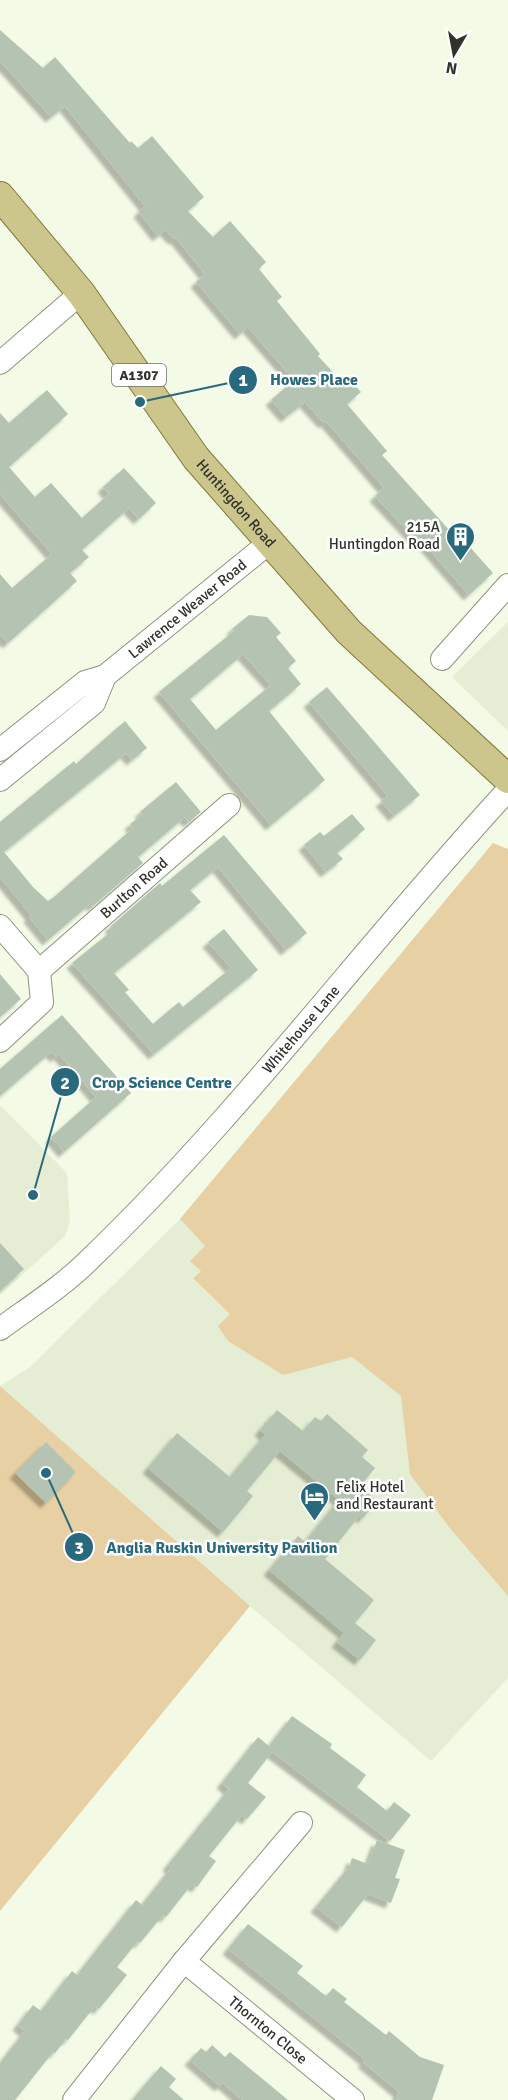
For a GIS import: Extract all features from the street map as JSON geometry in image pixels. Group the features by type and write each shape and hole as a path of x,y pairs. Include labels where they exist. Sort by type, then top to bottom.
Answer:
{"main road":[{"name":"Huntingdon Road","path":"0,196 81,293 196,458 349,632 508,779"}],"street":[{"path":"0,363 81,293"},
{"name":"Lawrence Weaver Road","path":"0,750 86,682 105,676 270,542"},
{"path":"442,659 508,585"},
{"name":"Lawrence Weaver Road","path":"0,780 94,703 105,676"},
{"name":"Whitehouse Lane","path":"0,1329 88,1261 184,1161 250,1090 508,790"},
{"name":"Burlton Road","path":"39,971 229,805"},
{"path":"0,926 39,971 42,1002 0,1041"},
{"path":"74,2100 184,1961 301,1824"},
{"name":"Thornton Close","path":"184,1961 353,2100"}],"shaded area":[{"path":"508,622 508,731 452,677"},
{"path":"493,843 508,849 508,1596 449,1527 410,1474 401,1396 352,1357 283,1375 228,1341 218,1326 230,1314 193,1278 201,1271 190,1261 205,1246 180,1219"},
{"path":"0,1105 67,1173 70,1220 65,1236 0,1295"},
{"name":"Felix Hotel and Restaurant","path":"180,1219 205,1246 201,1271 193,1277 400,1330 508,1558 508,1678 431,1761 250,1606 0,1386 30,1367"},
{"path":"0,1386 250,1606 0,1911"}],"building":[{"path":"0,30 43,68 55,57 130,143 131,141 138,148 152,136 204,197 188,211 213,237 230,221 266,262 259,269 282,297 277,301 320,354 318,356 343,383 348,378 361,392 347,404 387,451 382,455 450,531 453,528 493,573 469,595 422,541 420,544 375,496 384,488 326,421 324,423 305,402 286,417 271,400 294,380 248,327 240,334 196,282 205,274 176,238 174,239 165,230 158,236 139,212 145,206 65,106 51,117 0,61"},
{"path":"47,390 68,414 9,467 35,497 51,483 82,518 109,494 103,487 124,468 156,503 139,519 129,508 82,550 89,557 70,573 77,581 8,643 0,635 0,574 12,588 52,554 0,494 0,413 9,423"},
{"path":"249,615 267,617 281,633 276,637 296,661 288,668 301,684 269,711 325,780 271,825 159,692 234,631 232,629","holes":["243,654 271,685 216,730 190,699"]},
{"path":"327,687 420,795 394,816 381,801 388,796 309,702"},
{"path":"125,721 147,748 132,760 126,753 4,852 33,887 48,901 54,897 133,828 130,824 142,815 140,812 176,782 201,812 189,822 185,817 138,857 143,863 93,906 91,903 48,940 0,877 0,822 74,761 76,764"},
{"path":"352,814 365,829 337,853 343,859 326,872 304,845 320,832 324,836"},
{"path":"224,835 307,933 286,950 218,867 190,890 201,902 114,973 129,990 125,992 153,1024 179,1002 183,1007 231,968 208,942 224,929 258,970 154,1054 72,963 113,930 110,927 160,883 162,886"},
{"path":"0,974 21,999 0,1017"},
{"path":"62,1015 131,1093 64,1152 51,1137 96,1097 59,1054 56,1057 51,1052 0,1096 0,1069"},
{"path":"0,1243 24,1269 0,1291"},
{"path":"277,1410 303,1431 315,1417 321,1421 327,1414 368,1450 362,1457 375,1468 360,1486 377,1501 363,1518 360,1515 325,1559 374,1600 355,1623 376,1640 360,1660 337,1642 344,1633 269,1570 298,1536 305,1542 339,1500 280,1451 247,1491 253,1496 223,1532 148,1468 177,1433 230,1477 265,1435 260,1430"},
{"path":"46,1442 76,1472 46,1503 15,1473"},
{"path":"292,1716 332,1744 330,1748 366,1775 357,1787 387,1811 394,1802 411,1815 390,1841 272,1752 248,1783 266,1797 247,1819 242,1815 209,1856 216,1861 197,1887 192,1884 166,1917 163,1915 140,1943 138,1941 117,1967 127,1975 99,2009 95,2006 68,2040 66,2039 55,2053 53,2052 15,2100 0,2100 0,2063 25,2031 18,2025 33,2005 41,2011 72,1971 77,1975 136,1900 142,1905 171,1868 168,1865 229,1789 222,1783 258,1737 269,1746"},
{"path":"377,1840 405,1850 395,1878 400,1879 391,1903 368,1894 342,1927 316,1907 349,1867 352,1858 368,1864"},
{"path":"248,1924 303,1966 297,1973 326,1996 333,1988 347,1999 344,2002 386,2035 389,2031 420,2057 444,2065 432,2100 396,2100 399,2092 363,2062 366,2060 228,1949"},
{"path":"212,2045 225,2057 230,2052 288,2100 242,2100 223,2083 220,2086 190,2060 201,2048 206,2052"},
{"path":"161,2066 176,2079 169,2087 184,2100 132,2100"}],"place":[{"name":"Howes Place","path":"140,402"},
{"name":"215A Huntingdon Road","path":"461,562"},
{"name":"Crop Science Centre","path":"33,1195"},
{"name":"Anglia Ruskin University Pavilion","path":"46,1473"},
{"name":"Felix Hotel and Restaurant","path":"315,1522"}]}
